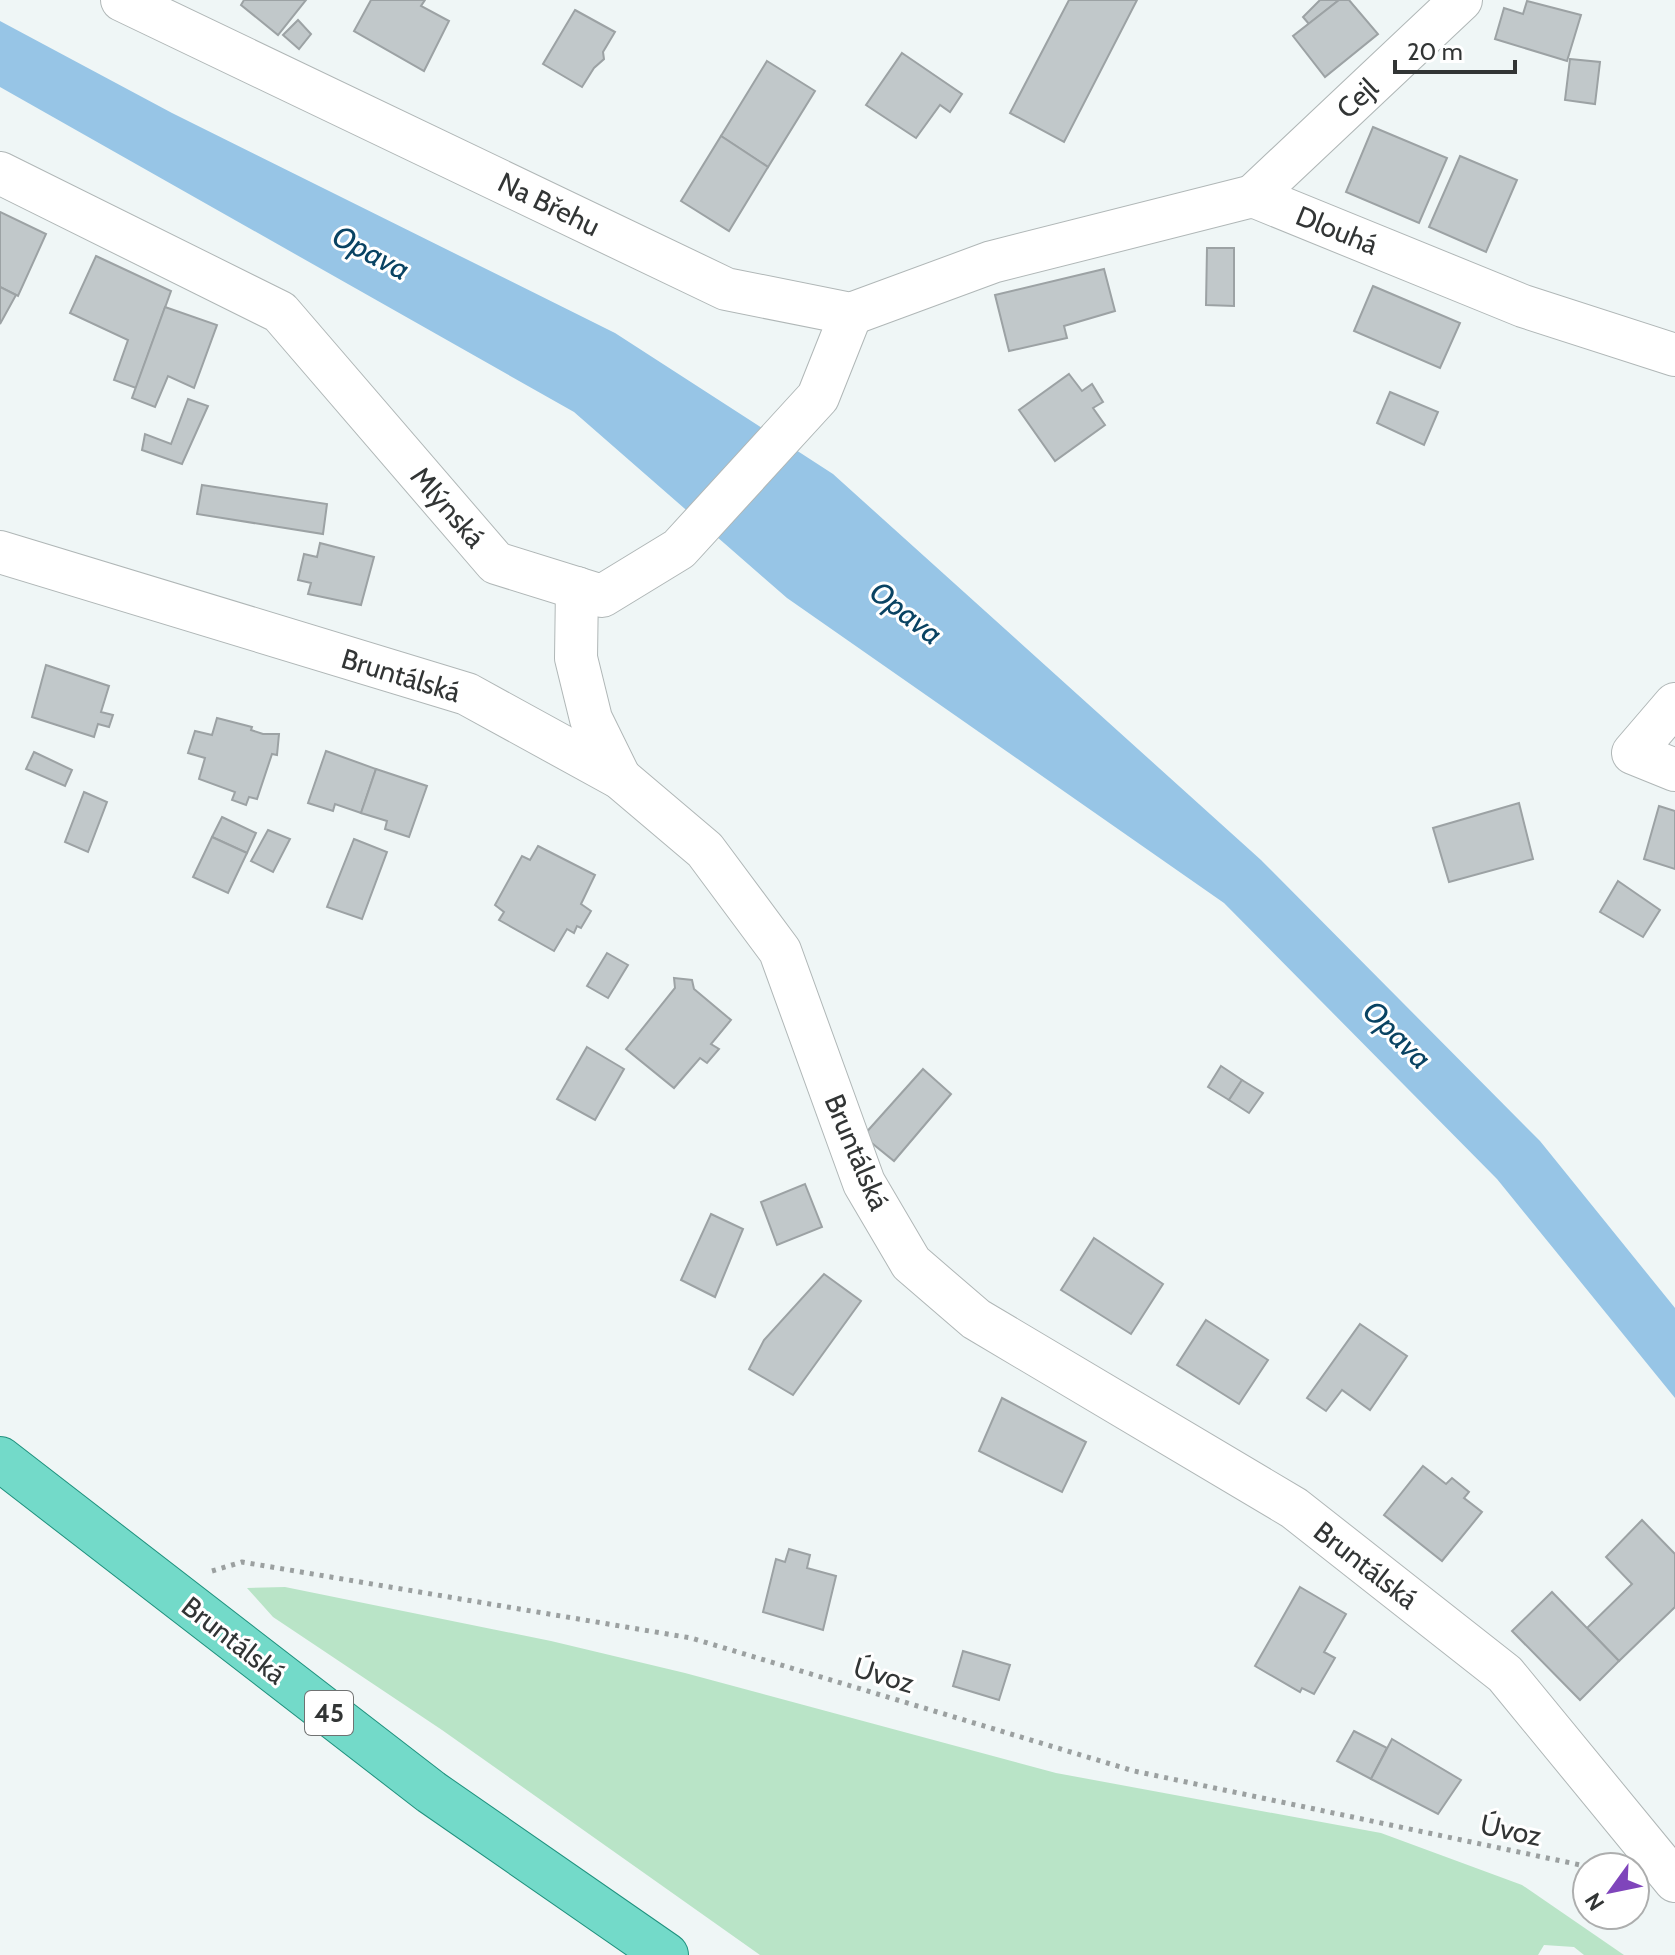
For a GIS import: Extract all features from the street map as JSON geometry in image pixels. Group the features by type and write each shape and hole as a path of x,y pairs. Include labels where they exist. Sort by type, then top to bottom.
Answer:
{"main road":[{"name":"Bruntálská","path":"0,1459 431,1792 666,1955"}],"street":[{"name":"Na Břehu","path":"122,0 726,289 851,314"},
{"name":"Cejl","path":"1253,196 1461,0"},
{"name":"Mlýnská","path":"0,173 280,312 496,563 602,596 679,549 818,397 851,314"},
{"path":"851,314 992,262 1253,196"},
{"name":"Dlouhá","path":"1253,196 1523,306 1675,355"},
{"name":"Bruntálská","path":"0,552 467,694 620,778 705,850 780,951 864,1183 911,1263 976,1319 1294,1508 1505,1674 1675,1881"},
{"path":"577,588 576,658 591,719 620,778"},
{"path":"1675,704 1633,753 1675,770"}],"path":[{"name":"Úvoz","path":"163,1585 242,1562 691,1638 1134,1771 1571,1863"}],"green space":[{"path":"285,1587 551,1641 685,1673 1056,1773 1381,1833 1522,1885 1571,1919 1571,1931 1589,1931 1624,1955 1584,1955 1574,1947 1544,1945 1538,1955 760,1955 442,1730 273,1617 247,1588"}],"water":[{"name":"Opava","path":"0,21 172,113 615,333 833,474 1261,860 1540,1141 1675,1308 1675,1398 1497,1179 1224,903 787,598 574,412 0,87"}],"building":[{"path":"244,0 306,0 278,35 241,5"},
{"path":"371,0 425,0 421,6 449,21 424,71 354,31"},
{"path":"1069,0 1137,0 1064,142 1010,113"},
{"path":"1320,0 1339,0 1309,24 1303,17"},
{"path":"1339,0 1349,0 1378,34 1325,77 1293,36"},
{"path":"1527,1 1581,15 1567,61 1495,39 1504,8 1523,14"},
{"path":"575,10 615,32 603,52 604,59 582,87 543,64"},
{"path":"298,20 311,34 299,49 283,35"},
{"path":"902,53 962,94 950,112 940,105 916,138 866,105"},
{"path":"1570,59 1600,62 1595,104 1565,100"},
{"path":"767,61 815,91 768,167 721,136"},
{"path":"1373,127 1447,158 1419,223 1346,192"},
{"path":"721,136 768,167 729,231 681,201"},
{"path":"1460,156 1517,180 1486,252 1429,227"},
{"path":"0,212 46,234 18,296 0,287"},
{"path":"1207,248 1234,248 1234,306 1206,305"},
{"path":"96,256 171,291 136,388 114,380 128,340 70,313"},
{"path":"1104,269 1115,311 1064,326 1067,338 1009,351 995,295"},
{"path":"1373,286 1460,323 1440,368 1354,331"},
{"path":"0,287 16,295 0,324"},
{"path":"165,307 217,325 194,388 168,376 155,407 132,398"},
{"path":"1069,374 1082,391 1092,384 1103,402 1093,408 1105,425 1055,461 1019,410"},
{"path":"1390,392 1438,412 1424,445 1377,423"},
{"path":"188,399 208,406 182,464 142,450 145,434 171,444"},
{"path":"202,485 327,504 323,534 197,514"},
{"path":"320,543 374,557 361,605 308,594 311,583 298,580 304,554 317,557"},
{"path":"46,665 109,686 101,712 113,715 109,727 98,724 94,737 32,717"},
{"path":"217,718 252,727 251,730 263,734 279,734 277,755 272,754 257,799 249,797 246,805 232,800 235,792 199,779 205,758 188,753 195,731 212,735"},
{"path":"326,751 376,769 361,813 335,804 333,811 308,803"},
{"path":"34,752 72,770 65,786 26,769"},
{"path":"376,769 427,786 409,837 385,829 387,821 361,813"},
{"path":"84,792 107,802 88,852 65,842"},
{"path":"1519,803 1533,859 1449,882 1433,828"},
{"path":"1659,806 1675,811 1675,869 1644,859"},
{"path":"222,817 256,833 247,853 212,837"},
{"path":"268,830 290,839 273,872 251,861"},
{"path":"212,837 247,853 228,893 193,877"},
{"path":"354,839 387,852 362,919 327,907"},
{"path":"538,846 595,875 581,904 591,911 581,928 577,926 574,933 567,929 554,951 499,920 504,912 495,905 522,856 530,860"},
{"path":"1618,881 1660,910 1643,937 1600,912"},
{"path":"607,953 628,965 608,998 587,986"},
{"path":"674,978 692,980 694,989 731,1020 711,1044 719,1049 707,1063 700,1058 674,1088 626,1049 675,988"},
{"path":"587,1047 624,1069 595,1120 557,1099"},
{"path":"1221,1066 1242,1080 1229,1100 1208,1087"},
{"path":"923,1069 951,1094 894,1161 863,1136"},
{"path":"1242,1080 1263,1093 1249,1113 1229,1100"},
{"path":"805,1184 822,1227 777,1245 761,1202"},
{"path":"711,1214 743,1229 715,1297 681,1280"},
{"path":"1094,1238 1163,1284 1131,1334 1061,1290"},
{"path":"824,1274 861,1301 793,1395 749,1369 764,1340"},
{"path":"1206,1320 1268,1360 1239,1404 1177,1365"},
{"path":"1360,1324 1407,1356 1370,1410 1342,1390 1326,1411 1307,1398"},
{"path":"1002,1398 1086,1442 1062,1492 979,1451"},
{"path":"1423,1466 1446,1484 1452,1478 1469,1492 1464,1498 1482,1512 1442,1561 1384,1515"},
{"path":"1642,1520 1675,1554 1675,1607 1619,1661 1587,1628 1632,1584 1606,1557"},
{"path":"789,1549 810,1555 807,1568 836,1576 823,1630 763,1612 776,1559 785,1562"},
{"path":"1300,1587 1346,1614 1324,1652 1335,1658 1314,1694 1302,1688 1300,1692 1255,1666"},
{"path":"1552,1592 1619,1661 1580,1700 1512,1631"},
{"path":"963,1651 1010,1665 999,1700 953,1686"},
{"path":"1354,1731 1387,1748 1371,1779 1337,1761"},
{"path":"1392,1739 1461,1780 1438,1814 1371,1779"}]}
